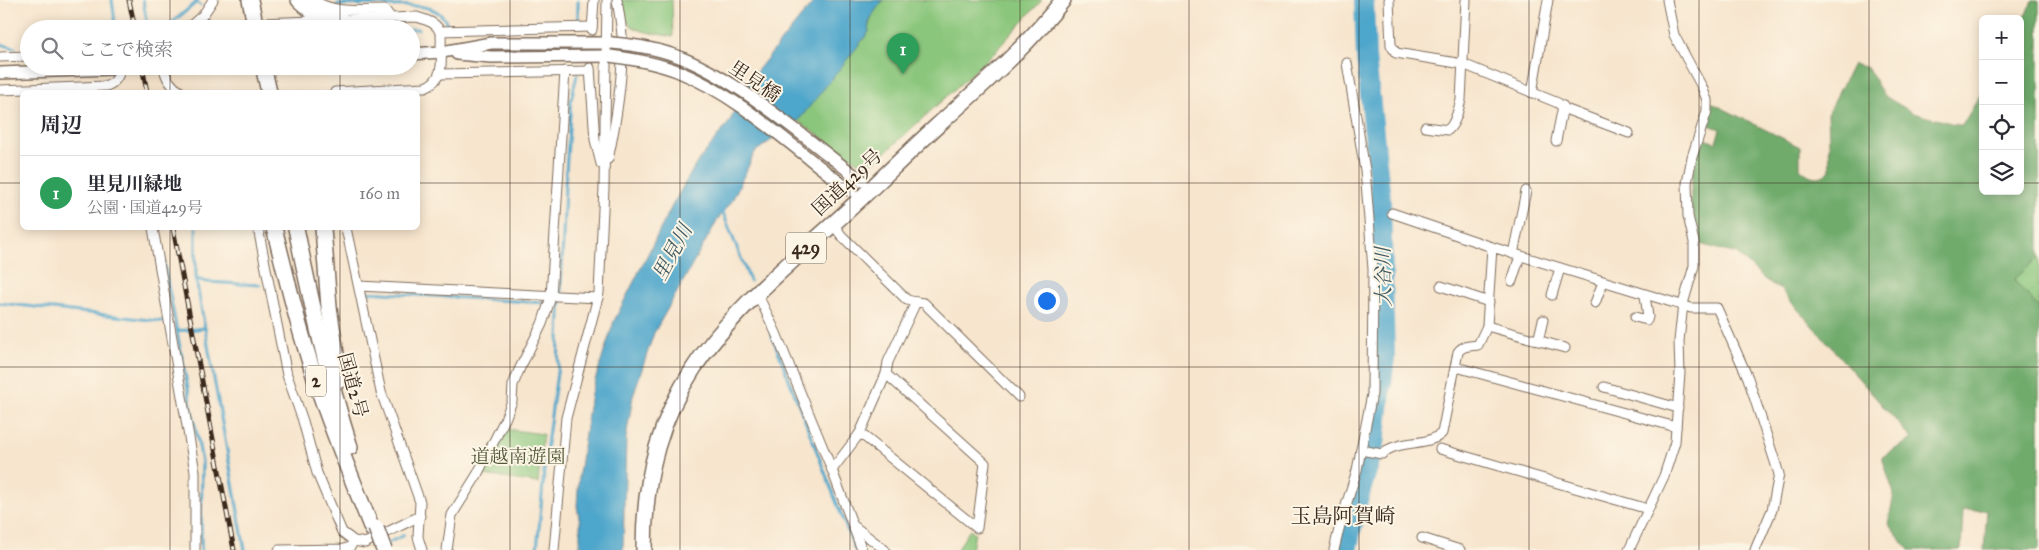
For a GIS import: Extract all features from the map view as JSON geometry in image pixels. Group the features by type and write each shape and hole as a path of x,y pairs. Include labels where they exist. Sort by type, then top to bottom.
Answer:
{"highway":[{"path":"299,0 314,13 339,20"},
{"name":"国道429号","path":"644,550 646,507 650,478 665,420 695,364 733,317 833,224 855,195 1011,57 1063,0"},
{"path":"266,75 269,90"},
{"name":"2","path":"275,230 314,375 340,447 374,528"},
{"name":"国道2号","path":"296,230 313,310 343,426 374,528 383,550"},
{"name":"2","path":"323,230 332,328 343,404 343,426"}],"street":[{"path":"198,20 214,0"},
{"path":"313,0 322,6 336,10 385,10 392,18"},
{"path":"440,31 592,28 594,0"},
{"path":"554,550 566,418 598,298 609,42 607,0"},
{"path":"604,176 612,141 620,70 622,35 617,0"},
{"path":"1389,0 1391,45 1396,53 1463,64 1629,133"},
{"path":"1426,127 1448,130 1451,128 1461,100 1466,0"},
{"path":"1532,92 1548,0"},
{"path":"1629,550 1671,458 1675,442 1682,304 1694,266 1694,242 1688,216 1687,183 1692,157 1707,111 1707,100 1702,87 1674,35 1667,0"},
{"path":"359,20 417,17 434,24 440,31 442,52 440,74 436,80 425,87 390,90"},
{"name":"里見橋","path":"442,52 491,43 609,42 659,51 682,58 705,69 751,97 866,185"},
{"path":"420,53 442,52"},
{"name":"里見橋","path":"442,52 491,57 608,56 655,64 678,71 744,109 855,195"},
{"path":"0,57 20,56"},
{"path":"1334,550 1361,450 1372,394 1373,269 1365,170 1347,63"},
{"path":"440,74 590,69 594,140 604,176"},
{"path":"447,549 452,515 492,448 512,401 514,385 519,370 554,300 566,71"},
{"path":"0,73 20,72"},
{"path":"0,90 94,87 111,84 119,75"},
{"path":"166,75 167,79 178,90"},
{"path":"94,87 102,90"},
{"path":"1556,141 1562,106"},
{"path":"1512,281 1526,191"},
{"path":"1392,213 1492,248 1645,295 1700,309 1717,308 1748,378 1780,474 1772,510 1754,550"},
{"path":"833,224 841,235 908,300 924,303 1019,397"},
{"path":"153,230 195,472 195,550"},
{"path":"258,230 287,375 303,421 317,473 342,532 367,548 420,516"},
{"path":"346,230 381,392 420,502 418,536 422,550"},
{"path":"1361,450 1382,454 1388,448 1434,437 1442,433 1461,348 1478,345 1487,326 1492,248"},
{"path":"1552,295 1560,268"},
{"path":"1595,303 1603,282"},
{"path":"359,286 554,300 598,298"},
{"path":"1441,286 1489,302"},
{"path":"757,293 776,333 832,470 862,550"},
{"path":"1635,317 1647,320 1645,295"},
{"path":"832,470 860,433 886,374 888,362 916,302"},
{"path":"1538,341 1543,320"},
{"path":"1487,326 1565,348"},
{"path":"1456,368 1676,427"},
{"path":"860,433 977,528 985,463 886,374"},
{"path":"1604,387 1678,408"},
{"path":"1440,449 1648,509"},
{"path":"853,526 884,550"},
{"path":"1422,538 1460,550"},
{"path":"279,550 344,549 350,547 354,541"}],"green space":[{"path":"620,0 672,0 673,37 645,32 631,25 622,11"},
{"path":"883,0 1042,0 991,56 878,159 867,166 857,162 798,121 868,29 872,15"},
{"path":"2034,0 2039,0 2039,257 2014,280 2039,308 2039,550 1984,550 1987,510 1963,510 1961,550 1909,550 1888,524 1894,494 1882,457 1912,439 1780,289 1764,279 1737,254 1696,243 1691,202 1694,166 1701,138 1716,143 1720,129 1706,124 1710,102 1800,147 1800,168 1811,176 1823,176 1830,170 1828,113 1853,64 1868,68 1883,95 1913,113 1962,126 1979,97 1979,195 2024,195 2024,17"},
{"path":"2039,257 2039,308 2013,280"},
{"name":"道越南遊園","path":"506,429 543,434 538,483 483,475"},
{"path":"970,529 975,533 972,550 957,550"}],"water":[{"name":"里見川","path":"815,0 883,0 869,23 869,32 798,121 755,152 732,201 717,221 654,333 633,396 626,438 623,550 580,550 580,523 577,506 579,474 591,393 614,321 673,204 696,164 730,121 747,83"}],"waterway":[{"path":"112,0 115,20"},
{"path":"143,0 146,20"},
{"path":"195,0 200,5"},
{"path":"578,0 578,22"},
{"name":"大谷川","path":"1347,550 1358,500 1375,444 1385,357 1381,200 1366,57 1364,0"},
{"path":"175,20 197,2"},
{"path":"337,5 382,4 388,6 423,7 438,13 448,27"},
{"path":"465,26 578,22"},
{"path":"0,44 15,48"},
{"path":"537,550 546,451 558,366 565,186 571,100 577,75"},
{"path":"722,210 750,281"},
{"path":"196,230 196,279 245,550"},
{"path":"159,238 202,462 201,550"},
{"path":"196,279 207,282 260,285"},
{"path":"368,292 561,304"},
{"path":"0,303 168,322"},
{"path":"177,331 205,328"},
{"path":"771,333 855,550"},
{"path":"386,544 404,535"}],"tunnel":[{"path":"590,68 592,30"}],"railway":[{"path":"129,0 133,20"},
{"path":"144,75 147,90"},
{"path":"173,230 234,550"}],"place":[{"name":"里見川緑地","path":"903,74"}],"district":[{"name":"玉島阿賀崎","path":"1343,516"}]}
